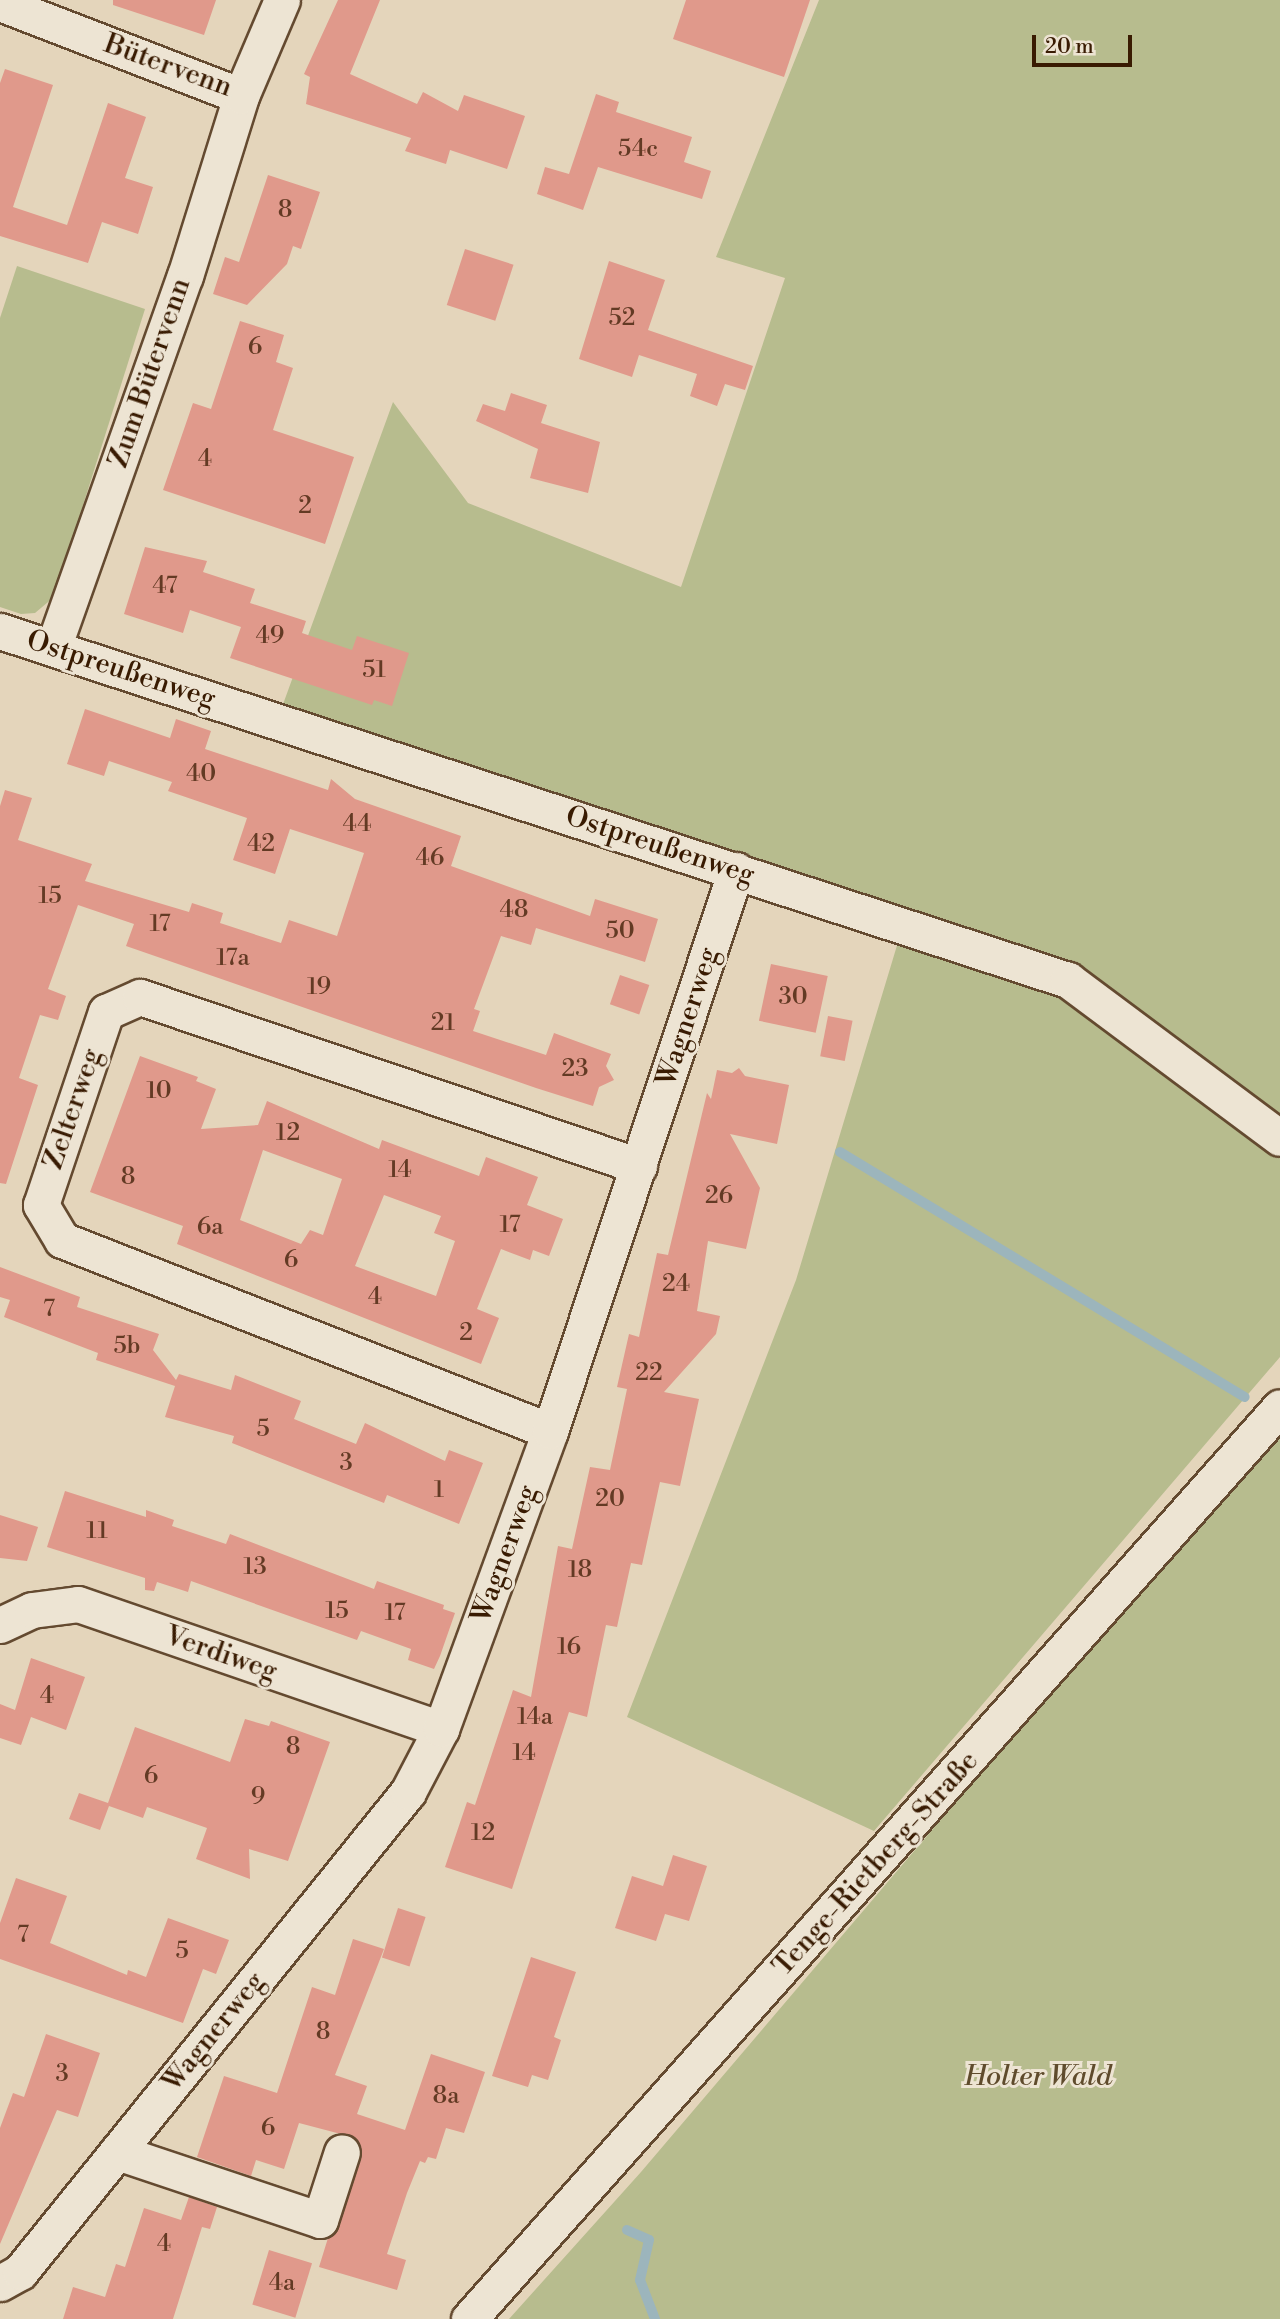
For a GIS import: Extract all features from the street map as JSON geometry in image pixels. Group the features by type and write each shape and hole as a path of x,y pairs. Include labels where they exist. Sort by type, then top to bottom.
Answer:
{"street":[{"name":"Bütervenn","path":"0,4 240,96 282,0"},
{"name":"Zum Bütervenn","path":"53,648 185,276 240,96"},
{"name":"Ostpreußenweg","path":"0,631 1068,980 1280,1138"},
{"name":"Wagnerweg","path":"0,2283 20,2272 408,1792 441,1729 550,1431 736,870"},
{"name":"Zelterweg","path":"550,1431 62,1240 41,1205 106,1012 140,997 639,1166"},
{"name":"Tenge-Rietberg-Straße","path":"469,2319 1280,1406"},
{"name":"Verdiweg","path":"0,1625 32,1610 78,1604 441,1729"},
{"path":"117,2152 320,2220 342,2152"}],"green space":[{"path":"819,0 1280,0 1280,1357 874,1831 627,1717 796,1280 908,909 282,707 393,402 468,503 681,587 785,278 716,257"},
{"path":"17,266 145,309 54,597 35,613 21,614 0,607 0,318"},
{"name":"Holter Wald","path":"1280,1421 1280,2319 509,2319 641,2172"}],"building":[{"path":"113,0 216,0 204,35 113,5"},
{"path":"338,0 380,0 350,74 417,104 423,92 458,111 464,95 525,116 507,169 450,150 446,164 405,151 411,138 306,104 310,77 304,74"},
{"path":"686,0 810,0 784,77 673,39"},
{"path":"5,69 53,85 13,207 67,225 108,103 146,117 125,178 153,187 138,234 102,222 88,263 0,236 0,83"},
{"path":"596,94 619,102 616,112 692,137 684,162 711,171 702,199 598,167 583,210 537,194 545,167 569,174"},
{"path":"268,175 320,192 301,249 293,246 287,264 247,305 213,294 225,257 239,262"},
{"path":"465,249 514,265 495,321 447,305"},
{"path":"609,261 665,280 648,330 753,366 745,390 725,384 717,406 690,396 697,374 639,355 632,377 579,359"},
{"path":"240,321 284,335 276,362 293,368 273,430 354,457 325,544 163,490 193,403 211,409"},
{"path":"511,393 547,405 541,423 600,442 588,493 530,478 538,449 476,421 483,404 505,411"},
{"path":"145,547 207,561 203,572 255,589 250,603 306,621 302,633 352,650 357,636 409,653 392,706 374,700 372,705 230,658 241,627 190,610 183,633 124,614"},
{"path":"85,709 170,738 176,719 211,731 205,749 328,790 331,779 355,799 461,836 451,866 590,916 595,899 658,919 645,962 536,928 531,945 501,936 474,1009 480,1011 473,1031 546,1055 554,1033 611,1054 606,1066 614,1080 599,1087 593,1106 536,1088 126,946 134,924 78,905 48,989 66,996 58,1020 40,1015 19,1078 38,1085 6,1184 0,1183 0,806 5,790 32,798 18,840 92,864 85,881 189,912 192,903 223,913 220,923 281,943 289,920 337,936 364,853 290,829 275,874 233,860 247,818 168,791 172,782 109,761 104,776 67,764"},
{"path":"771,964 828,976 816,1033 759,1021"},
{"path":"620,975 649,985 639,1014 610,1004"},
{"path":"828,1016 853,1021 845,1061 820,1056"},
{"path":"140,1056 198,1077 196,1081 216,1089 201,1129 258,1125 267,1101 379,1149 382,1140 479,1176 486,1157 538,1177 527,1205 563,1219 549,1256 533,1250 530,1260 501,1249 477,1309 499,1318 481,1364 177,1244 183,1226 90,1192","holes":["263,1150 342,1179 323,1235 310,1230 301,1244 240,1220","384,1195 441,1216 434,1233 455,1241 436,1296 355,1266"]},
{"path":"739,1068 745,1076 789,1085 777,1144 730,1134 760,1188 746,1249 708,1241 697,1311 720,1316 716,1334 664,1392 699,1399 680,1486 660,1482 642,1565 631,1563 617,1627 606,1625 587,1717 569,1712 512,1889 445,1867 467,1802 475,1805 513,1690 531,1697 558,1546 572,1549 590,1467 610,1470 627,1389 617,1387 629,1334 639,1337 657,1253 668,1255 707,1093 711,1099 717,1070 732,1073"},
{"path":"0,1267 80,1297 77,1307 159,1334 153,1350 176,1380 179,1374 231,1390 235,1375 301,1401 294,1419 356,1444 365,1423 445,1461 449,1450 483,1463 459,1524 387,1495 384,1503 232,1443 234,1436 165,1417 175,1386 96,1360 98,1353 4,1317 10,1300 0,1297"},
{"path":"65,1491 146,1517 146,1510 174,1520 172,1526 226,1544 230,1534 374,1589 377,1581 444,1605 443,1609 455,1613 440,1656 434,1669 408,1660 411,1649 361,1631 357,1640 191,1581 188,1592 157,1582 154,1591 145,1590 145,1578 47,1547"},
{"path":"0,1515 38,1527 27,1561 0,1558"},
{"path":"31,1658 85,1677 66,1730 31,1717 21,1745 0,1738 0,1704 15,1710"},
{"path":"245,1719 269,1726 271,1721 330,1742 288,1861 249,1849 250,1879 196,1859 207,1828 147,1807 143,1818 109,1806 100,1830 69,1819 79,1793 108,1803 135,1727 230,1762"},
{"path":"673,1855 707,1866 689,1921 665,1914 656,1941 615,1928 632,1876 663,1886"},
{"path":"16,1878 67,1896 50,1943 127,1975 128,1970 146,1977 168,1918 229,1940 216,1974 203,1969 183,2023 0,1959 0,1923"},
{"path":"398,1908 426,1917 410,1966 382,1957"},
{"path":"353,1939 384,1949 335,2075 367,2086 357,2114 405,2130 431,2054 485,2072 464,2133 446,2128 436,2159 428,2157 425,2163 420,2161 407,2193 387,2254 406,2260 397,2290 319,2267 328,2238 339,2226 361,2158 356,2138 299,2123 284,2169 256,2160 251,2176 197,2157 224,2076 277,2093 312,1987 335,1995"},
{"path":"531,1957 576,1972 554,2037 561,2040 548,2080 532,2075 528,2087 492,2076"},
{"path":"46,2034 100,2053 78,2117 57,2110 0,2244 0,2128 13,2093 24,2097"},
{"path":"189,2197 217,2207 210,2229 202,2227 173,2319 63,2319 73,2287 105,2297 116,2264 125,2267 144,2208 181,2220"},
{"path":"269,2250 312,2263 295,2318 252,2305"}],"waterway":[{"path":"840,1152 1245,1397"},
{"path":"627,2230 649,2240 640,2280 655,2319"}]}
